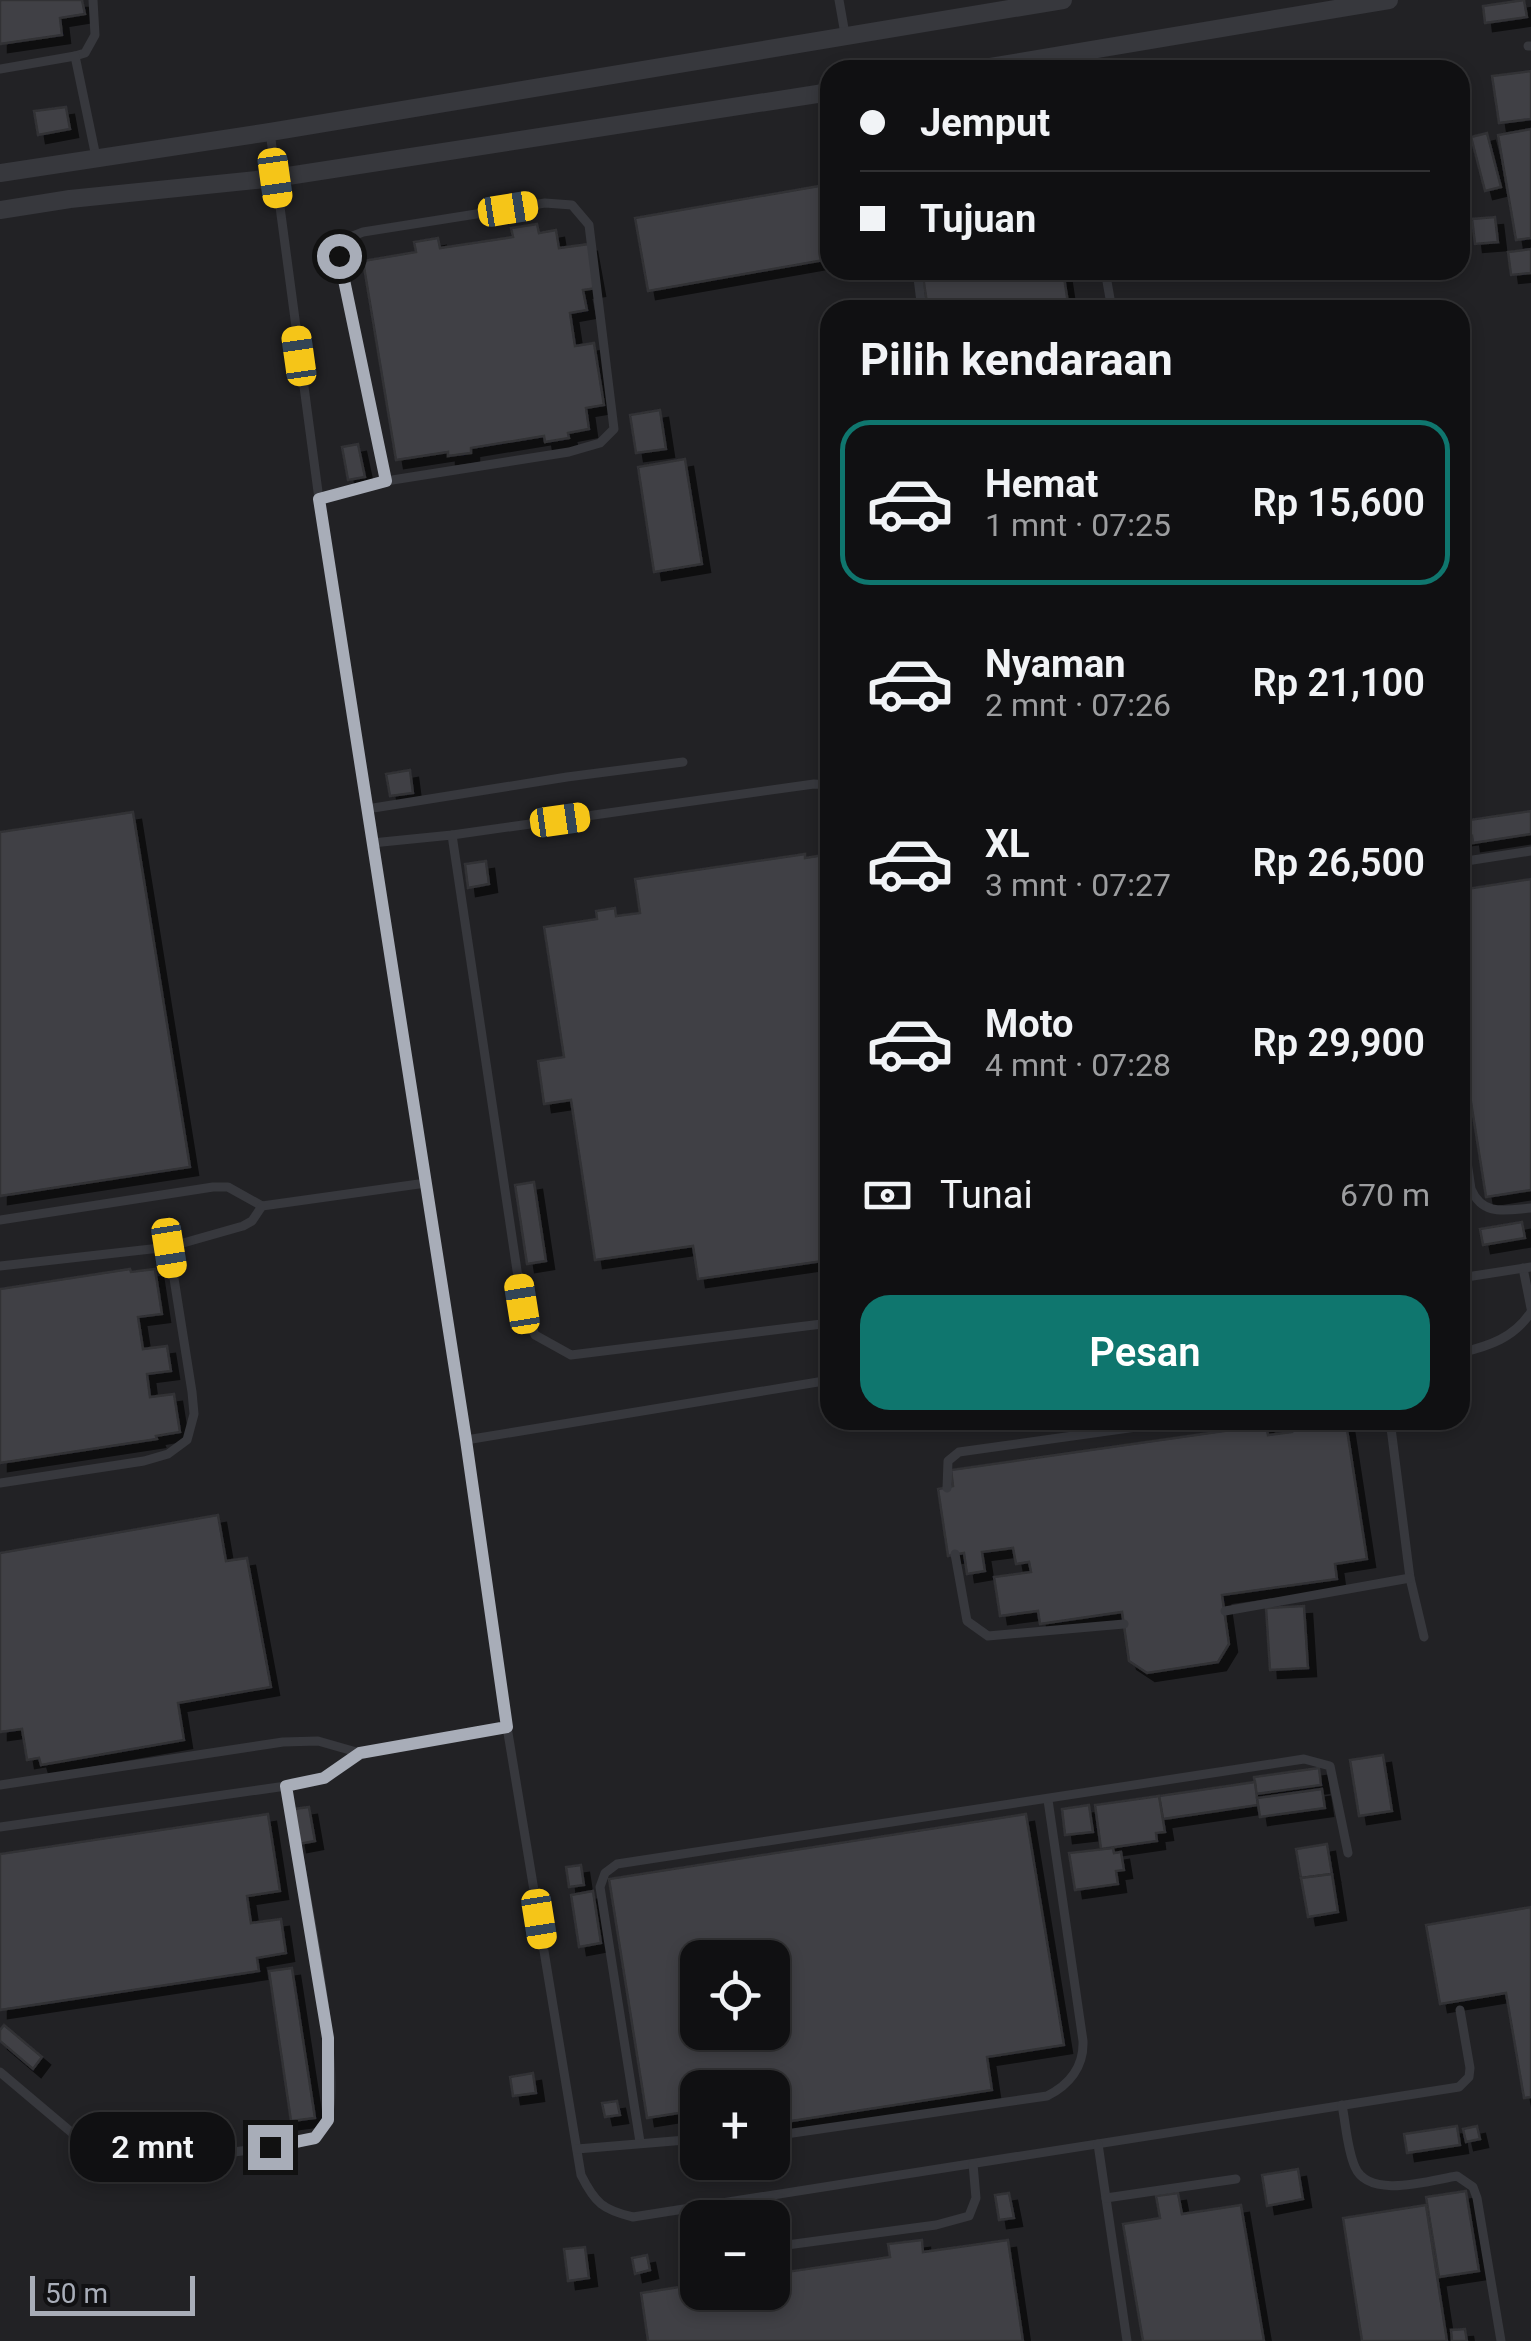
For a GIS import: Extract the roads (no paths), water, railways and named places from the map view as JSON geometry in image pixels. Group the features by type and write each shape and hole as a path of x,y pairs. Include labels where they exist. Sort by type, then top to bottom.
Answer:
{"street":[{"path":"0,172 270,132 1063,0"},
{"path":"1080,60 1388,0"},
{"path":"0,210 275,178 820,94"}],"lane":[{"path":"0,69 85,53 94,35 93,0"},
{"path":"839,0 845,34"},
{"path":"75,56 96,157"},
{"path":"270,132 319,499 507,1727 581,2175 596,2200 607,2211 633,2217 1465,2084 1470,2068 1460,2010"},
{"path":"319,499 386,481 569,452 600,444 610,437 614,429 589,225 572,204 545,203 363,232 346,239 340,260 386,481"},
{"path":"367,809 567,776 683,762"},
{"path":"372,843 820,784"},
{"path":"452,835 522,1304 535,1335 571,1355 820,1324"},
{"path":"1470,860 1531,851"},
{"path":"0,1220 212,1187 228,1187 262,1206 426,1183"},
{"path":"1470,1183 1476,1200 1484,1208 1531,1208"},
{"path":"0,1266 169,1248 243,1226 262,1206"},
{"path":"0,1482 144,1461 168,1454 187,1440 194,1414 192,1392 169,1248"},
{"path":"1470,1276 1527,1267 1531,1310 1522,1326 1504,1339 1470,1350"},
{"path":"466,1440 820,1382"},
{"path":"947,1488 948,1461 958,1452 1115,1430"},
{"path":"1391,1430 1410,1578 1424,1637"},
{"path":"956,1554 966,1621 988,1636 1124,1624"},
{"path":"1226,1610 1410,1578"},
{"path":"0,1827 286,1786 324,1778 360,1753 507,1727"},
{"path":"0,1785 282,1742 318,1740 360,1753"},
{"path":"640,2142 600,1886 605,1873 617,1864 1304,1759 1330,1766 1348,1853"},
{"path":"0,2072 90,2148 125,2166 296,2144 315,2138 322,2131 329,2105 328,2038 286,1786"},
{"path":"790,2133 1046,2096 1070,2079 1084,2054 1083,2041 1048,1800"},
{"path":"1342,2105 1354,2165 1366,2179 1385,2187 1457,2176 1472,2186 1502,2341"},
{"path":"577,2149 680,2141"},
{"path":"1098,2144 1127,2341"},
{"path":"790,2245 936,2225 969,2216 976,2198 973,2164"},
{"path":"1106,2198 1236,2179"}]}
